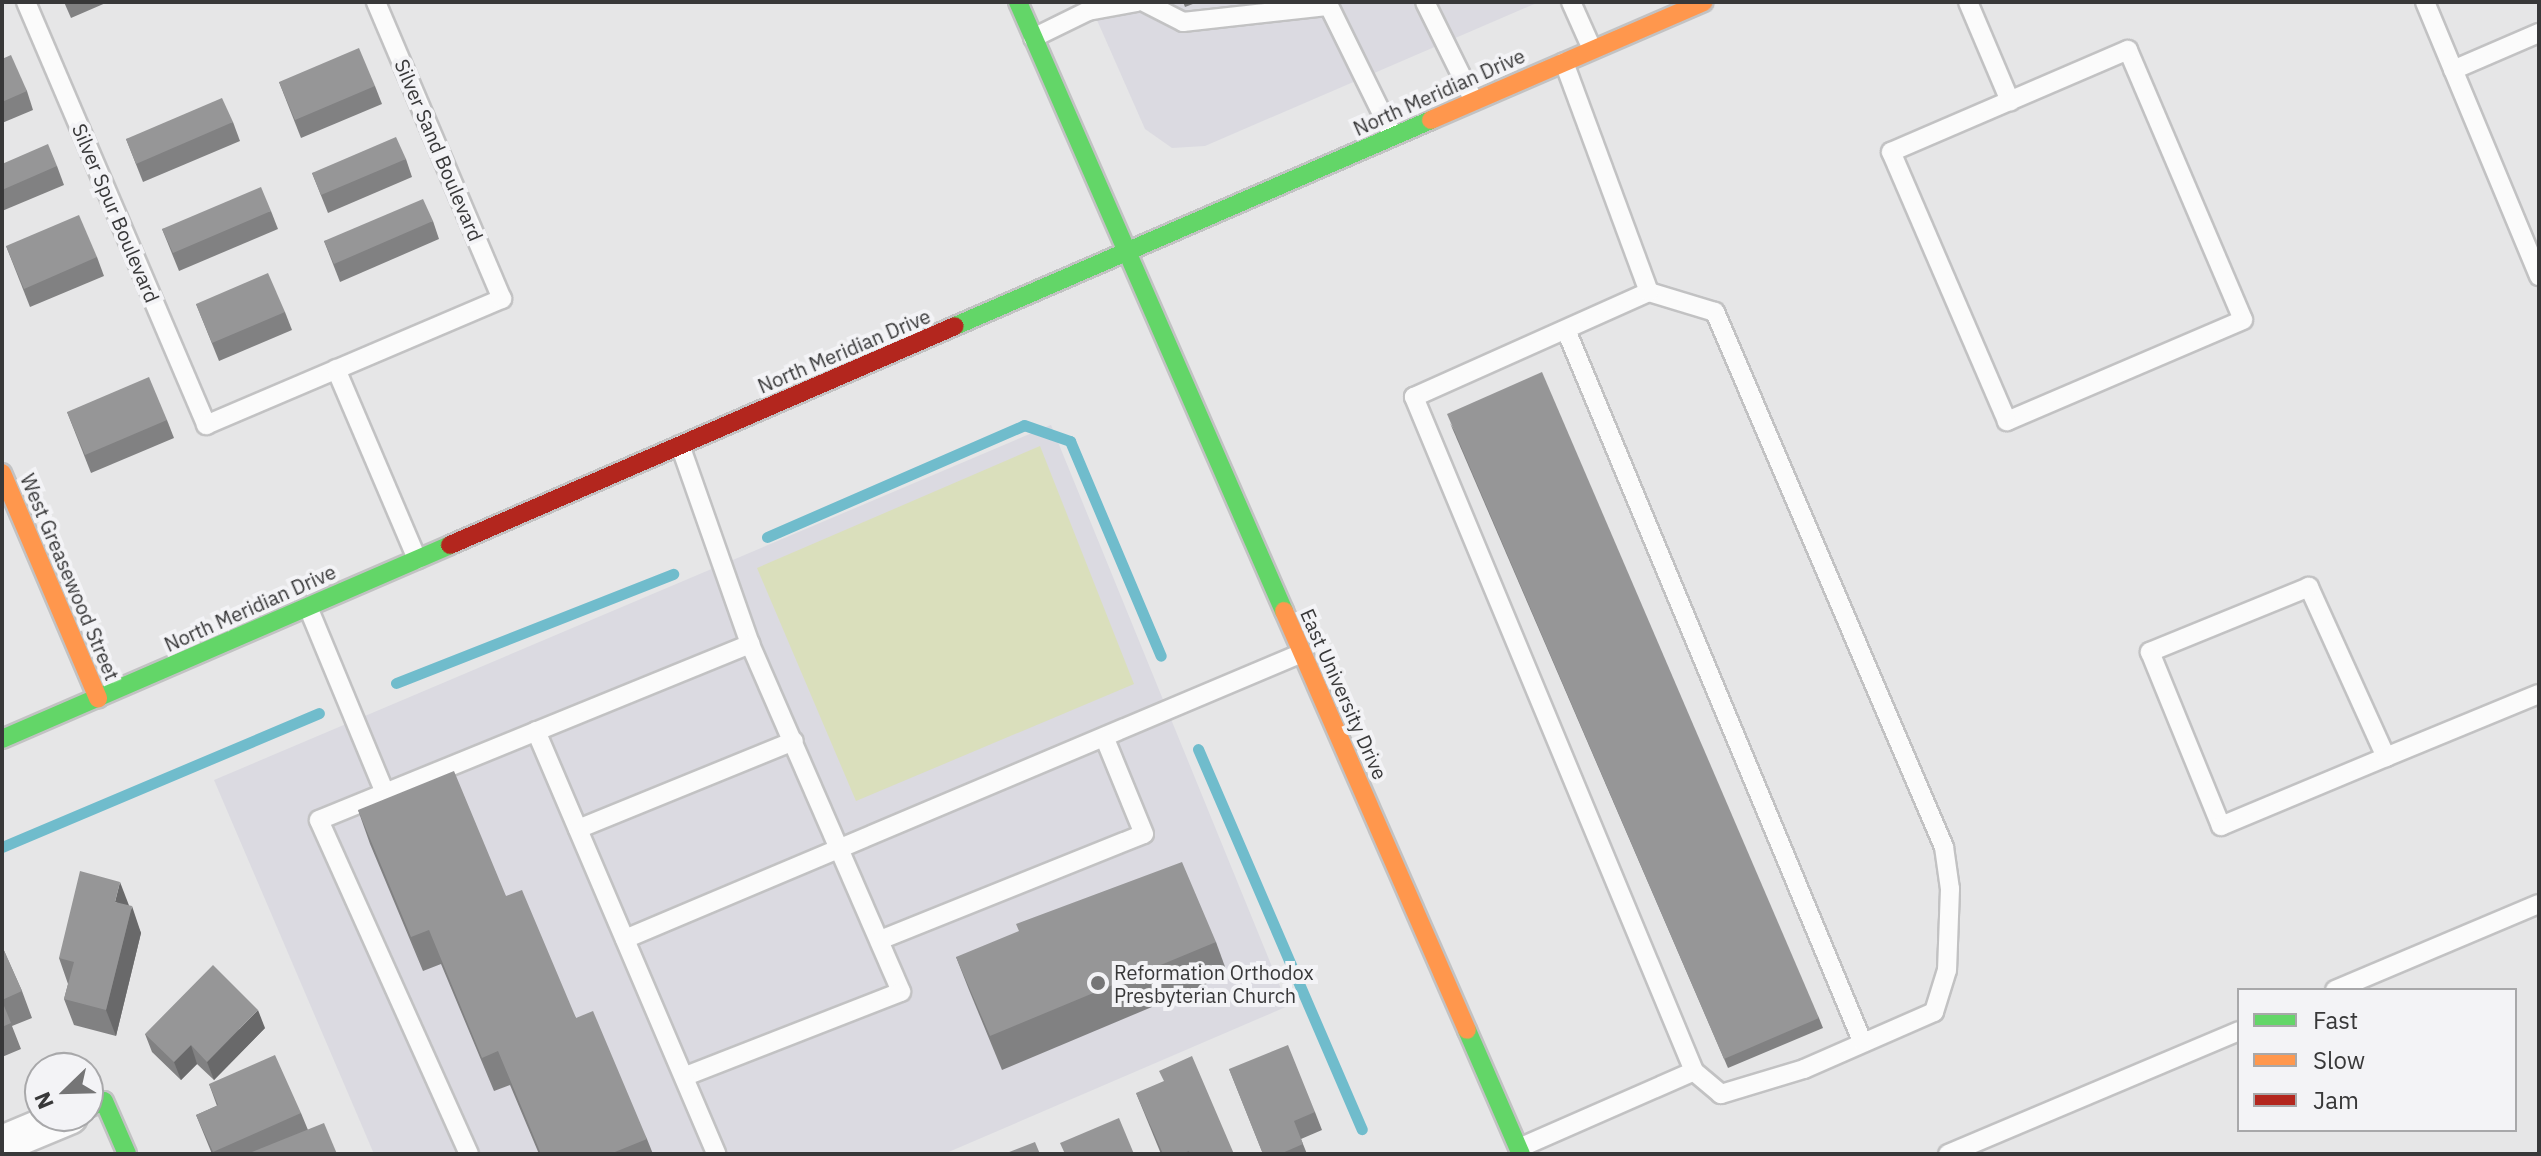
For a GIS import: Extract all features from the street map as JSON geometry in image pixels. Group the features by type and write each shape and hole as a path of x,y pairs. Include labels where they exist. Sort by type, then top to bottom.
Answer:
{"street":[{"name":"East University Drive","path":"1018,2 1302,653 1515,1152"},
{"name":"North Meridian Drive","path":"2,739 1704,2"},
{"name":"West Greasewood Street","path":"2,473 98,698"},
{"path":"104,1117 127,1154"},
{"path":"2,1144 31,1132"}],"lane":[{"name":"Silver Spur Boulevard","path":"26,2 206,425 336,369"},
{"name":"Silver Sand Boulevard","path":"336,369 502,299 376,2"},
{"path":"1033,38 1088,11 1137,2"},
{"path":"1144,2 1183,22 1329,6 1393,136"},
{"path":"1425,2 1474,101"},
{"path":"1571,2 1592,49"},
{"path":"1968,2 2010,101"},
{"path":"2425,2 2539,276"},
{"path":"2453,70 2539,33"},
{"path":"2128,50 2243,320 2007,421 1891,152 2010,101 2128,50"},
{"path":"1564,62 1649,292"},
{"path":"1649,292 1715,312 1944,847 1947,970 1934,1012 1863,1043 1721,1094 1694,1071 1414,397 1649,292"},
{"path":"1566,330 1863,1043"},
{"path":"336,369 417,559"},
{"path":"680,445 750,644 843,851 901,992 685,1076"},
{"path":"2386,757 2309,587 2150,652 2221,826 2539,694"},
{"path":"308,607 385,793"},
{"path":"469,1154 319,820 750,644"},
{"path":"625,939 843,851 1302,653"},
{"path":"536,731 716,1154"},
{"path":"880,940 1144,834 1105,739"},
{"path":"578,829 794,741"},
{"path":"2340,988 2539,904"},
{"path":"1948,1154 2237,1032"},
{"path":"1515,1152 1694,1071"}],"shaded area":[{"path":"1089,2 1539,2 1205,146 1172,148 1145,129"},
{"path":"1051,425 1288,1006 944,1154 374,1154 214,780"}],"green space":[{"path":"1040,446 1134,684 856,801 757,568"}],"building":[{"path":"359,48 375,86 295,120 279,82"},
{"path":"11,55 27,91 2,102 2,59"},
{"path":"222,98 233,122 136,164 126,139"},
{"path":"396,137 406,159 321,195 312,173"},
{"path":"48,144 57,166 2,190 2,164"},
{"path":"261,187 271,211 173,253 162,229"},
{"path":"423,199 433,221 334,264 324,241"},
{"path":"79,215 97,257 24,289 6,246"},
{"path":"268,273 285,312 212,343 196,304"},
{"path":"1542,372 1819,1018 1724,1059 1447,414"},
{"path":"149,377 167,420 85,455 67,412"},
{"path":"454,771 506,896 522,890 576,1018 593,1011 647,1139 610,1154 541,1154 498,1051 482,1058 429,930 411,937 358,810"},
{"path":"1182,862 1216,942 990,1036 956,957 1019,931 1016,924"},
{"path":"80,871 120,882 115,902 132,906 106,1010 64,999 74,962 59,958"},
{"path":"2,946 22,991 2,1000"},
{"path":"213,965 258,1010 207,1062 191,1045 174,1062 145,1034"},
{"path":"2,1001 11,1023 2,1027"},
{"path":"1288,1045 1315,1112 1294,1121 1303,1144 1280,1154 1263,1154 1229,1069"},
{"path":"275,1055 301,1113 213,1152 196,1115 218,1105 209,1084"},
{"path":"1192,1056 1234,1154 1190,1154 1189,1151 1163,1154 1136,1093 1164,1081 1159,1071"},
{"path":"1119,1118 1134,1154 1065,1154 1060,1143"},
{"path":"324,1123 337,1154 247,1154"},
{"path":"1035,1142 1040,1154 1004,1154"}],"waterway":[{"path":"767,537 1024,425 1070,441 1161,656"},
{"path":"396,683 673,574"},
{"path":"2,847 319,713"},
{"path":"1198,749 1362,1129"}],"traffic: fast":[{"path":"1018,2 1284,611"},
{"path":"955,326 1431,120"},
{"path":"2,739 450,545"},
{"path":"1467,1030 1521,1154"},
{"path":"104,1101 127,1154"}],"traffic: slow":[{"path":"1431,120 1704,2"},
{"path":"2,473 98,698"},
{"path":"1284,611 1467,1030"}],"traffic: jam":[{"path":"450,545 955,326"}],"place":[{"name":"Reformation Orthodox Presbyterian Church","path":"1098,983"}]}
